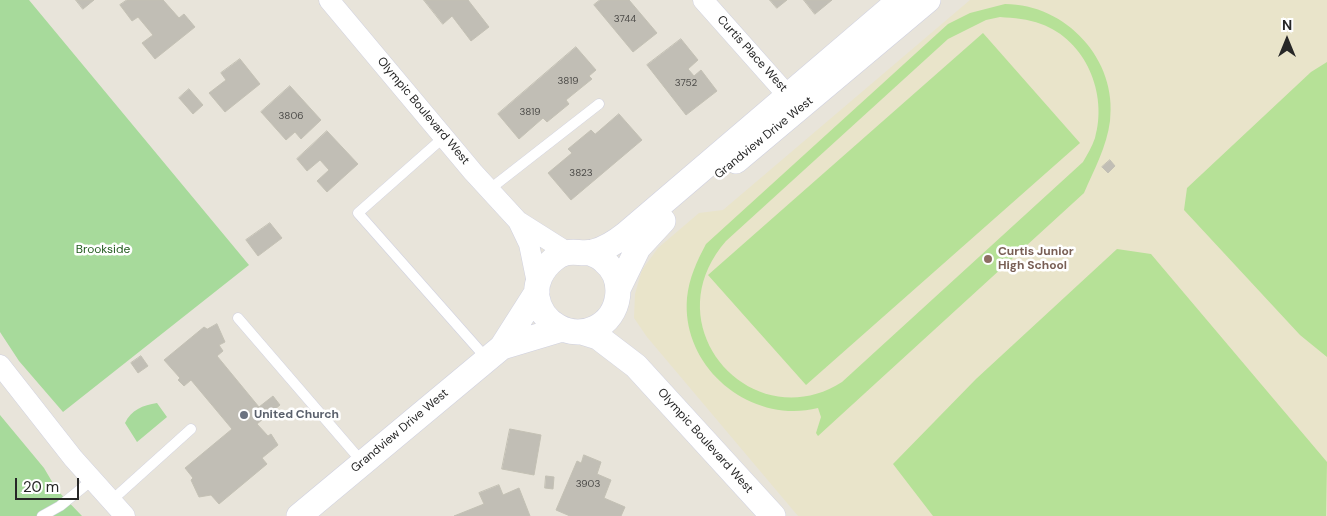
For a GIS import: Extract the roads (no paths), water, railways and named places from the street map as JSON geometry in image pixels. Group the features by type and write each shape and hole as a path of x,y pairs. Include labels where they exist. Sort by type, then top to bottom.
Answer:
{"street":[{"name":"Olympic Boulevard West","path":"329,0 444,137 518,221 529,244 537,288"},
{"name":"Curtis Place West","path":"703,0 794,102"},
{"name":"Grandview Drive West","path":"617,298 638,248 666,217 794,102 900,0"},
{"name":"Grandview Drive West","path":"579,252 608,247 928,0"},
{"name":"Olympic Boulevard West","path":"518,221 579,252"},
{"path":"579,252 604,261 609,267 614,274 617,298 608,319 596,328 572,331 552,323 544,314 538,304 537,288 543,269 554,258 579,252"},
{"name":"Grandview Drive West","path":"299,516 495,354 537,288"},
{"name":"Olympic Boulevard West","path":"617,298 622,330 636,366"},
{"name":"Olympic Boulevard West","path":"572,331 598,337 636,366 773,516"},
{"name":"Grandview Drive West","path":"495,354 572,331"},
{"path":"0,365 14,385 92,480 125,516"}],"lane":[{"path":"490,189 599,104"},
{"path":"444,137 358,213 495,354"},
{"path":"238,318 362,463"},
{"path":"111,501 191,429"},
{"path":"42,516 60,506 92,480"}],"place":[{"name":"Curtis Junior High School","path":"988,259"},
{"name":"United Church","path":"244,415"}],"park label":[{"name":"Brookside","path":"103,250"}]}
